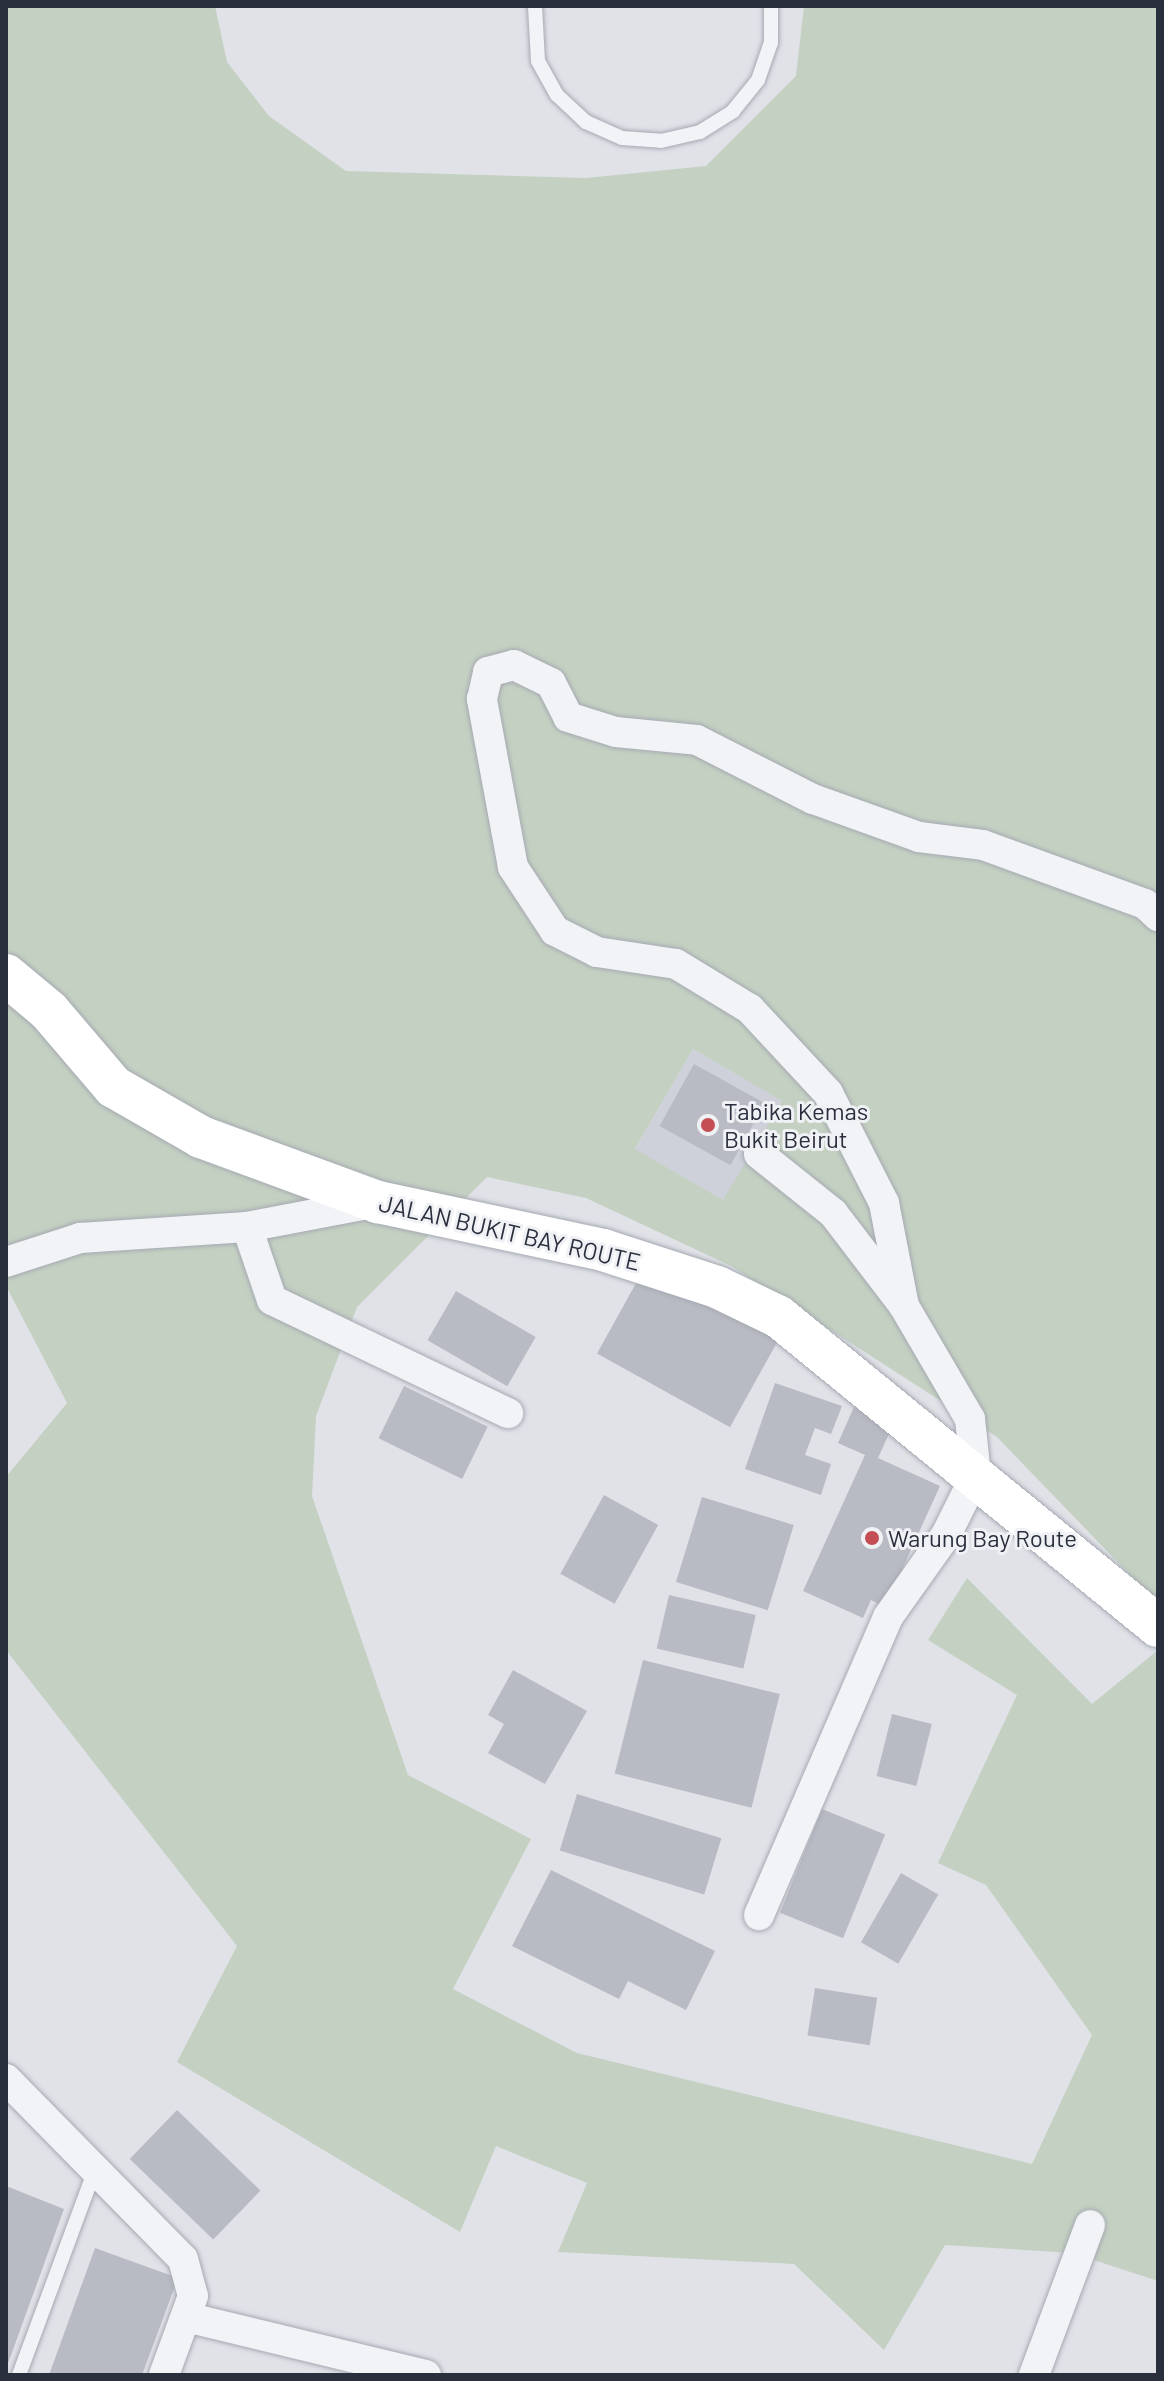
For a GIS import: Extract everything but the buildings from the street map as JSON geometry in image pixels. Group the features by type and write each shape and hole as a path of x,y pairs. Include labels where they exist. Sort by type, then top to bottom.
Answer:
{"street":[{"path":"904,1306 884,1203 828,1093 750,1009 676,964 597,952 555,931 513,867 482,699 488,672 514,665 551,683 568,717 616,732 697,740 813,799 919,837 983,845 1145,904 1158,916"},
{"name":"JALAN BUKIT BAY ROUTE","path":"6,975 49,1011 114,1087 153,1114 378,1202 603,1250 717,1287 779,1317 1158,1626"},
{"path":"759,1154 833,1213 904,1306 970,1419 976,1475 946,1535 888,1617 759,1915"},
{"path":"6,1262 80,1238 247,1227 378,1202"},
{"path":"247,1227 272,1300 508,1413"},
{"path":"6,2079 95,2170 175,2245 187,2270 193,2296 164,2375"},
{"path":"1034,2375 1090,2225"},
{"path":"186,2317 426,2375"}],"lane":[{"path":"535,6 538,61 557,95 598,127 661,141 700,132 733,111 758,80 771,43 771,6"},
{"path":"19,2375 95,2170"}],"shaded area":[{"name":"Tabika Kemas Bukit Beirut","path":"693,1049 782,1100 724,1201 635,1149"}],"green space":[{"path":"6,6 215,6 227,62 269,116 346,171 586,178 706,166 796,76 804,6 1158,6 1158,1604 997,1437 731,1266 586,1198 487,1177 357,1307 316,1416 312,1496 408,1775 531,1839 453,1989 577,2053 1032,2164 1092,2035 986,1885 938,1863 1017,1695 928,1640 967,1578 1092,1704 1158,1650 1158,2281 1072,2253 945,2245 884,2350 794,2264 558,2252 587,2183 496,2146 460,2232 177,2062 237,1946 6,1650 6,1477 67,1403 6,1286","holes":["693,1049 782,1101 723,1200 635,1149"]}],"place":[{"name":"Tabika Kemas Bukit Beirut","path":"708,1125"},
{"name":"Warung Bay Route","path":"872,1538"}]}
